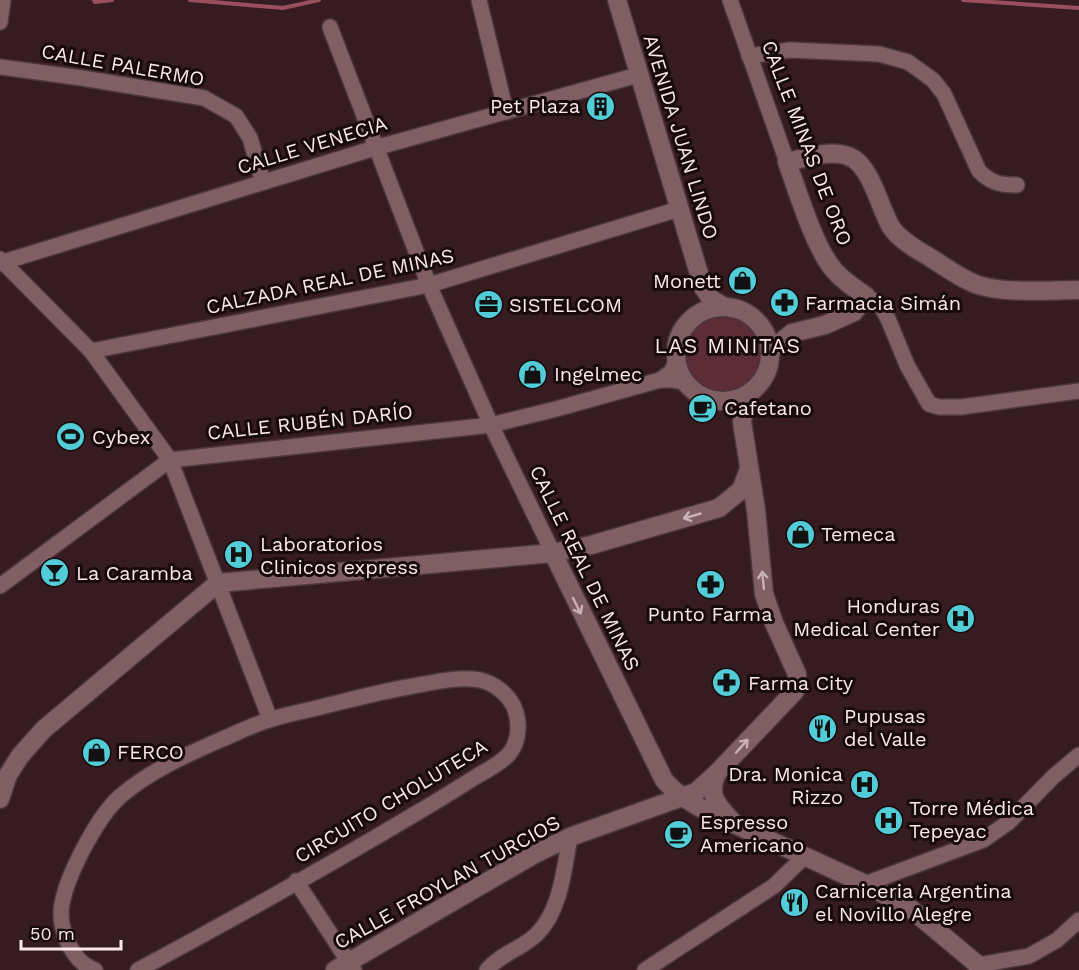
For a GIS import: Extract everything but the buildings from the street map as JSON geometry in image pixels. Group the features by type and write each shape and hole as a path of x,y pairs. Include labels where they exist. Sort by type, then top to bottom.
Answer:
{"street":[{"path":"0,22 3,0"},
{"path":"479,0 506,112"},
{"name":"AVENIDA JUAN LINDO","path":"617,0 703,286 711,299 725,307"},
{"name":"CALLE MINAS DE ORO","path":"730,0 787,162 824,255 832,269 844,281 881,306 907,365 929,404 961,407 1079,391"},
{"name":"CALLE REAL DE MINAS","path":"330,27 429,285 490,425 664,780 682,798 706,812 733,822 865,884 911,909 981,967"},
{"path":"749,56 790,50 879,54 908,62 933,80 944,94 979,171 986,179 997,184 1017,185"},
{"name":"CALLE PALERMO","path":"0,67 204,98 236,116 250,138 263,182"},
{"name":"CALLE VENECIA","path":"1,262 375,148 638,75"},
{"path":"787,162 834,153 856,160 868,178 892,229 902,238 978,285 995,288 1079,290"},
{"name":"CALZADA REAL DE MINAS","path":"91,351 429,285 679,209"},
{"path":"1,262 91,351 170,460 270,719"},
{"path":"695,316 702,301 703,286"},
{"path":"760,325 767,337 770,351 769,364 765,376 747,394 724,401 703,397 686,383 676,362 679,337 685,325 695,316 709,309 725,307 745,312 760,325 775,332 792,333 825,325 854,312 866,296"},
{"path":"770,351 792,333"},
{"path":"660,380 671,372 676,362"},
{"name":"CALLE RUBÉN DARÍO","path":"170,460 490,425 660,380 686,383"},
{"path":"682,798 696,792 717,773 795,691 797,685 797,674 774,623 764,594 758,529 742,422 747,394"},
{"path":"724,401 735,411 742,422"},
{"path":"0,586 170,460"},
{"path":"719,508 741,490 749,468"},
{"path":"0,799 8,775 20,756 44,729 218,583 553,553 591,545 734,505 741,506 750,514 758,529"},
{"name":"CIRCUITO CHOLUTECA","path":"95,970 87,967 76,956 62,924 61,906 66,885 99,821 120,795 155,771 194,751 270,719 383,692 452,680 481,680 499,688 511,701 518,716 515,745 508,755 489,769 418,813 138,970"},
{"path":"865,884 983,840 1009,822 1054,776 1079,755"},
{"path":"717,773 713,784 713,795 719,807 733,822"},
{"name":"CALLE FROYLAN TURCIOS","path":"346,967 533,855 570,837 682,798"},
{"path":"487,970 495,960 536,935 550,917 559,891 570,837"},
{"path":"645,970 774,886 804,857"},
{"path":"296,881 346,967"},
{"path":"981,967 1029,956 1057,940 1079,920"}],"shaded area":[{"path":"723,317 737,320 750,328 758,341 761,355 758,369 750,382 737,390 723,393 709,390 696,382 688,369 685,355 688,341 696,328 709,320"}],"waterway":[{"path":"94,0 95,2 112,0"},
{"path":"190,0 283,8 319,0"},
{"path":"963,0 1079,8"}],"place":[{"name":"Pet Plaza","path":"601,106"},
{"name":"Monett","path":"742,281"},
{"name":"Farmacia Simán","path":"784,303"},
{"name":"SISTELCOM","path":"488,305"},
{"name":"Ingelmec","path":"533,374"},
{"name":"Cafetano","path":"703,408"},
{"name":"Cybex","path":"71,437"},
{"name":"Temeca","path":"800,534"},
{"name":"Laboratorios Clinicos express","path":"239,555"},
{"name":"La Caramba","path":"55,573"},
{"name":"Punto Farma","path":"710,584"},
{"name":"Honduras Medical Center","path":"961,618"},
{"name":"Farma City","path":"727,683"},
{"name":"Pupusas del Valle","path":"823,728"},
{"name":"FERCO","path":"96,752"},
{"name":"Dra. Monica Rizzo","path":"864,785"},
{"name":"Torre Médica Tepeyac","path":"888,820"},
{"name":"Espresso Americano","path":"679,834"},
{"name":"Carniceria Argentina el Novillo Alegre","path":"794,902"}],"district":[{"name":"LAS MINITAS","path":"728,346"}]}
